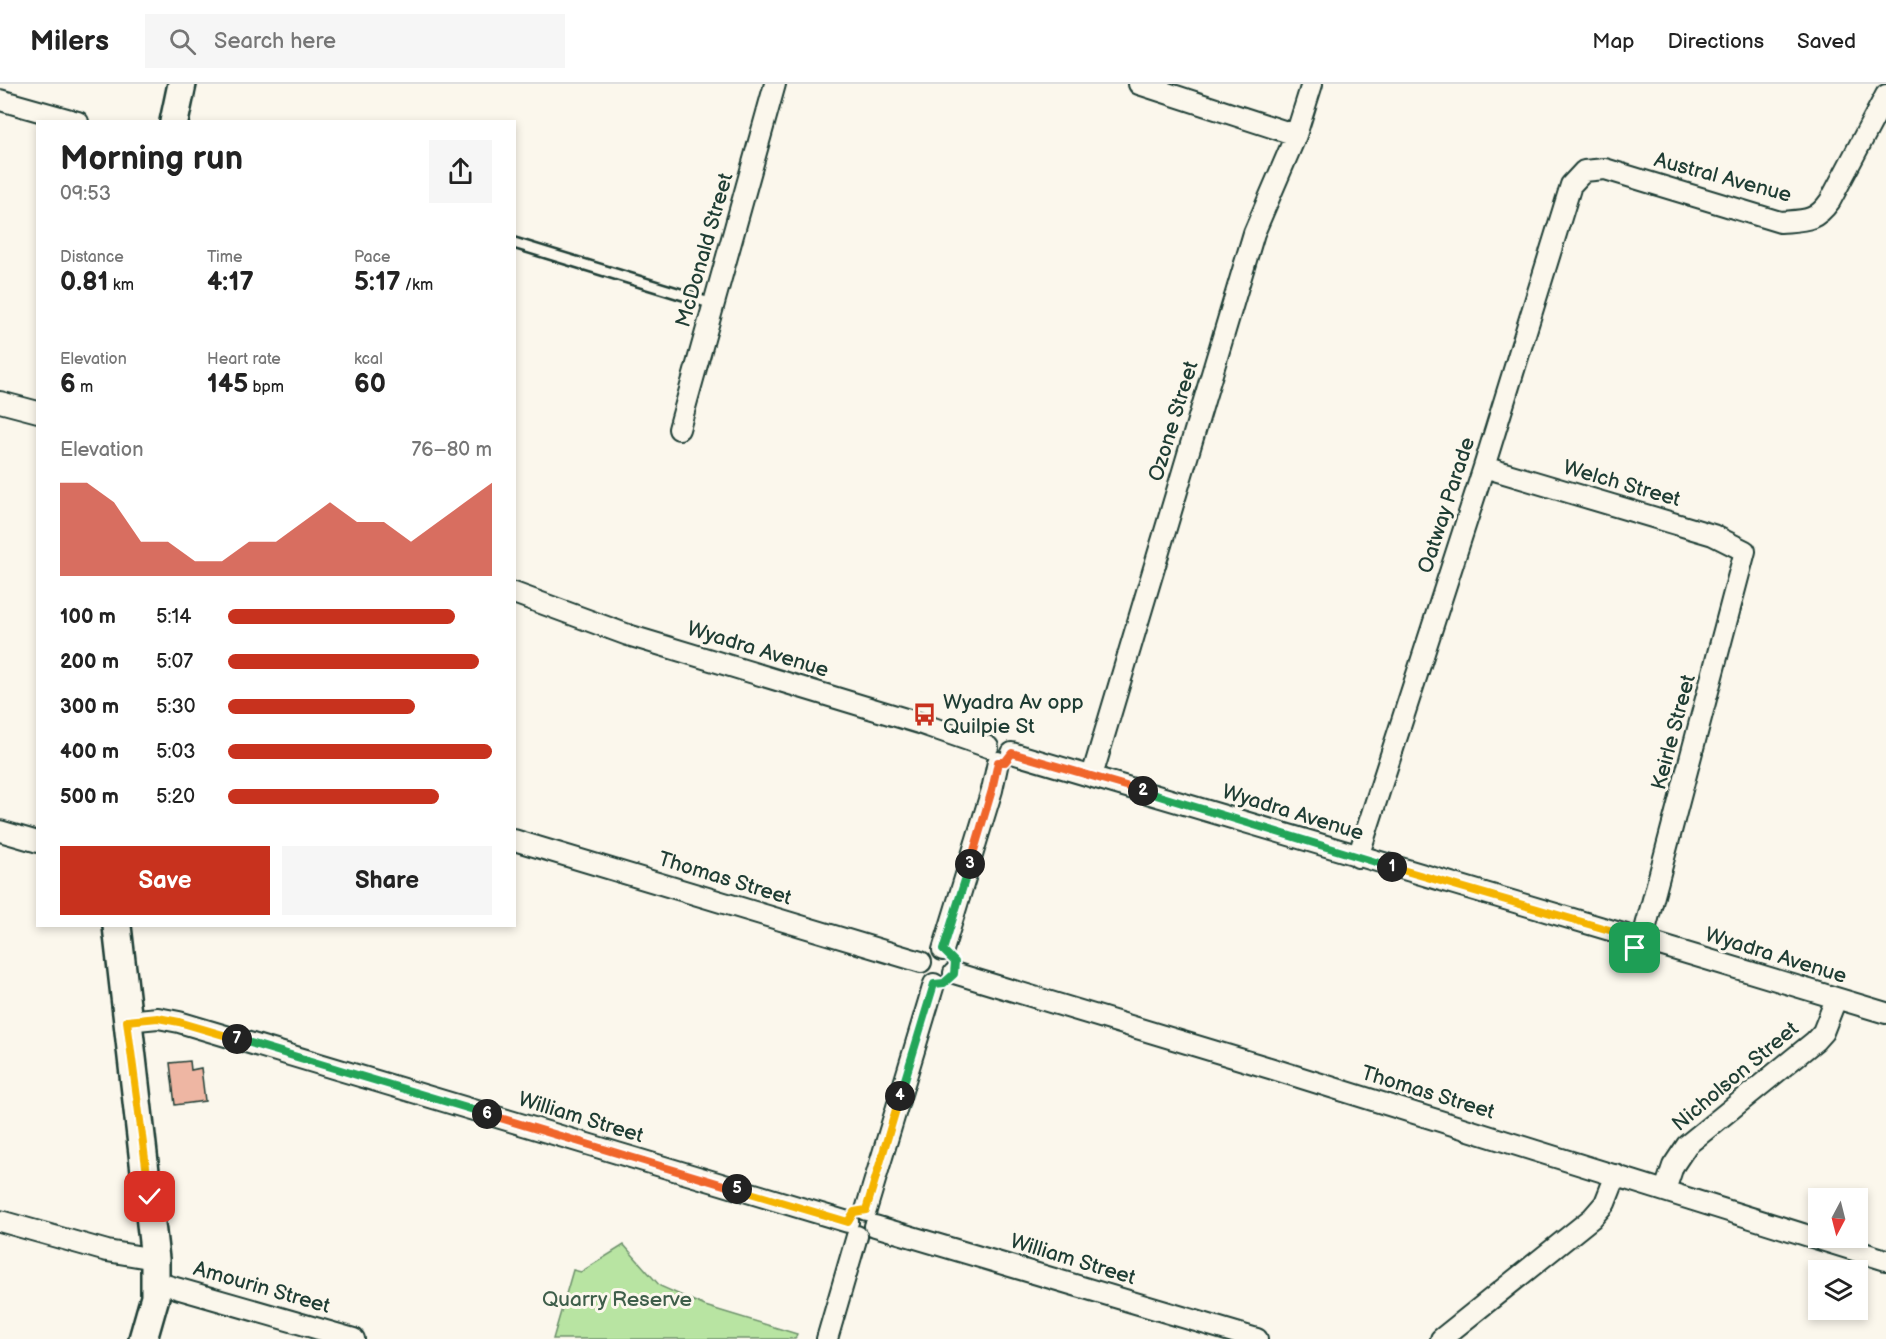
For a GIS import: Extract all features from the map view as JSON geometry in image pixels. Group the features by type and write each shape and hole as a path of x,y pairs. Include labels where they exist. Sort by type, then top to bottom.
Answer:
{"main road":[{"path":"174,120 182,84"},
{"path":"117,927 155,1270 153,1304 143,1339"}],"street":[{"name":"McDonald Street","path":"679,429 775,84"},
{"path":"1139,84 1296,135"},
{"name":"Ozone Street","path":"1092,776 1254,233 1296,135 1312,84"},
{"name":"Austral Avenue","path":"1584,171 1605,169 1780,222 1807,220 1820,214 1830,201 1886,95"},
{"path":"0,100 71,120"},
{"name":"Oatway Parade","path":"1358,857 1484,467 1571,184 1584,171"},
{"path":"0,402 36,411"},
{"name":"Welch Street","path":"1484,467 1713,535 1745,551"},
{"name":"Keirle Street","path":"1643,935 1745,551"},
{"name":"Wyadra Avenue","path":"516,594 628,635 919,723 999,754 1092,776 1358,857 1643,935 1836,999 1886,1013"},
{"path":"943,950 992,790 999,754"},
{"path":"0,831 36,841"},
{"name":"Thomas Street","path":"516,841 921,962"},
{"path":"943,950 955,962 954,974 944,983 934,984 922,973 921,962 927,953 943,950"},
{"name":"Thomas Street","path":"954,974 1665,1190 1886,1260"},
{"path":"827,1339 852,1229 868,1235 870,1218 934,984"},
{"name":"Nicholson Street","path":"1665,1190 1673,1166 1687,1145 1815,1041 1823,1032 1836,999"},
{"name":"William Street","path":"127,1021 158,1018 179,1022 852,1229"},
{"path":"1441,1339 1592,1218 1605,1203 1616,1175"},
{"name":"William Street","path":"870,1218 1257,1339"},
{"name":"Amourin Street","path":"0,1221 107,1251 354,1339"}],"lane":[{"path":"516,244 713,304"}],"green space":[{"name":"Quarry Reserve","path":"624,1245 660,1286 705,1306 797,1334 795,1339 553,1339 573,1270 581,1272"}],"building":[{"path":"190,1061 191,1070 201,1068 205,1101 175,1105 170,1063"}],"place":[{"name":"Wyadra Av opp Quilpie St","path":"925,714"}],"route":[{"path":"150,1197 127,1021 158,1018 179,1022 848,1222 854,1212 866,1210 934,984 948,981 954,974 955,962 943,950 992,790 998,762 1005,762 1012,753 1630,936 1631,944 1635,948"}]}
